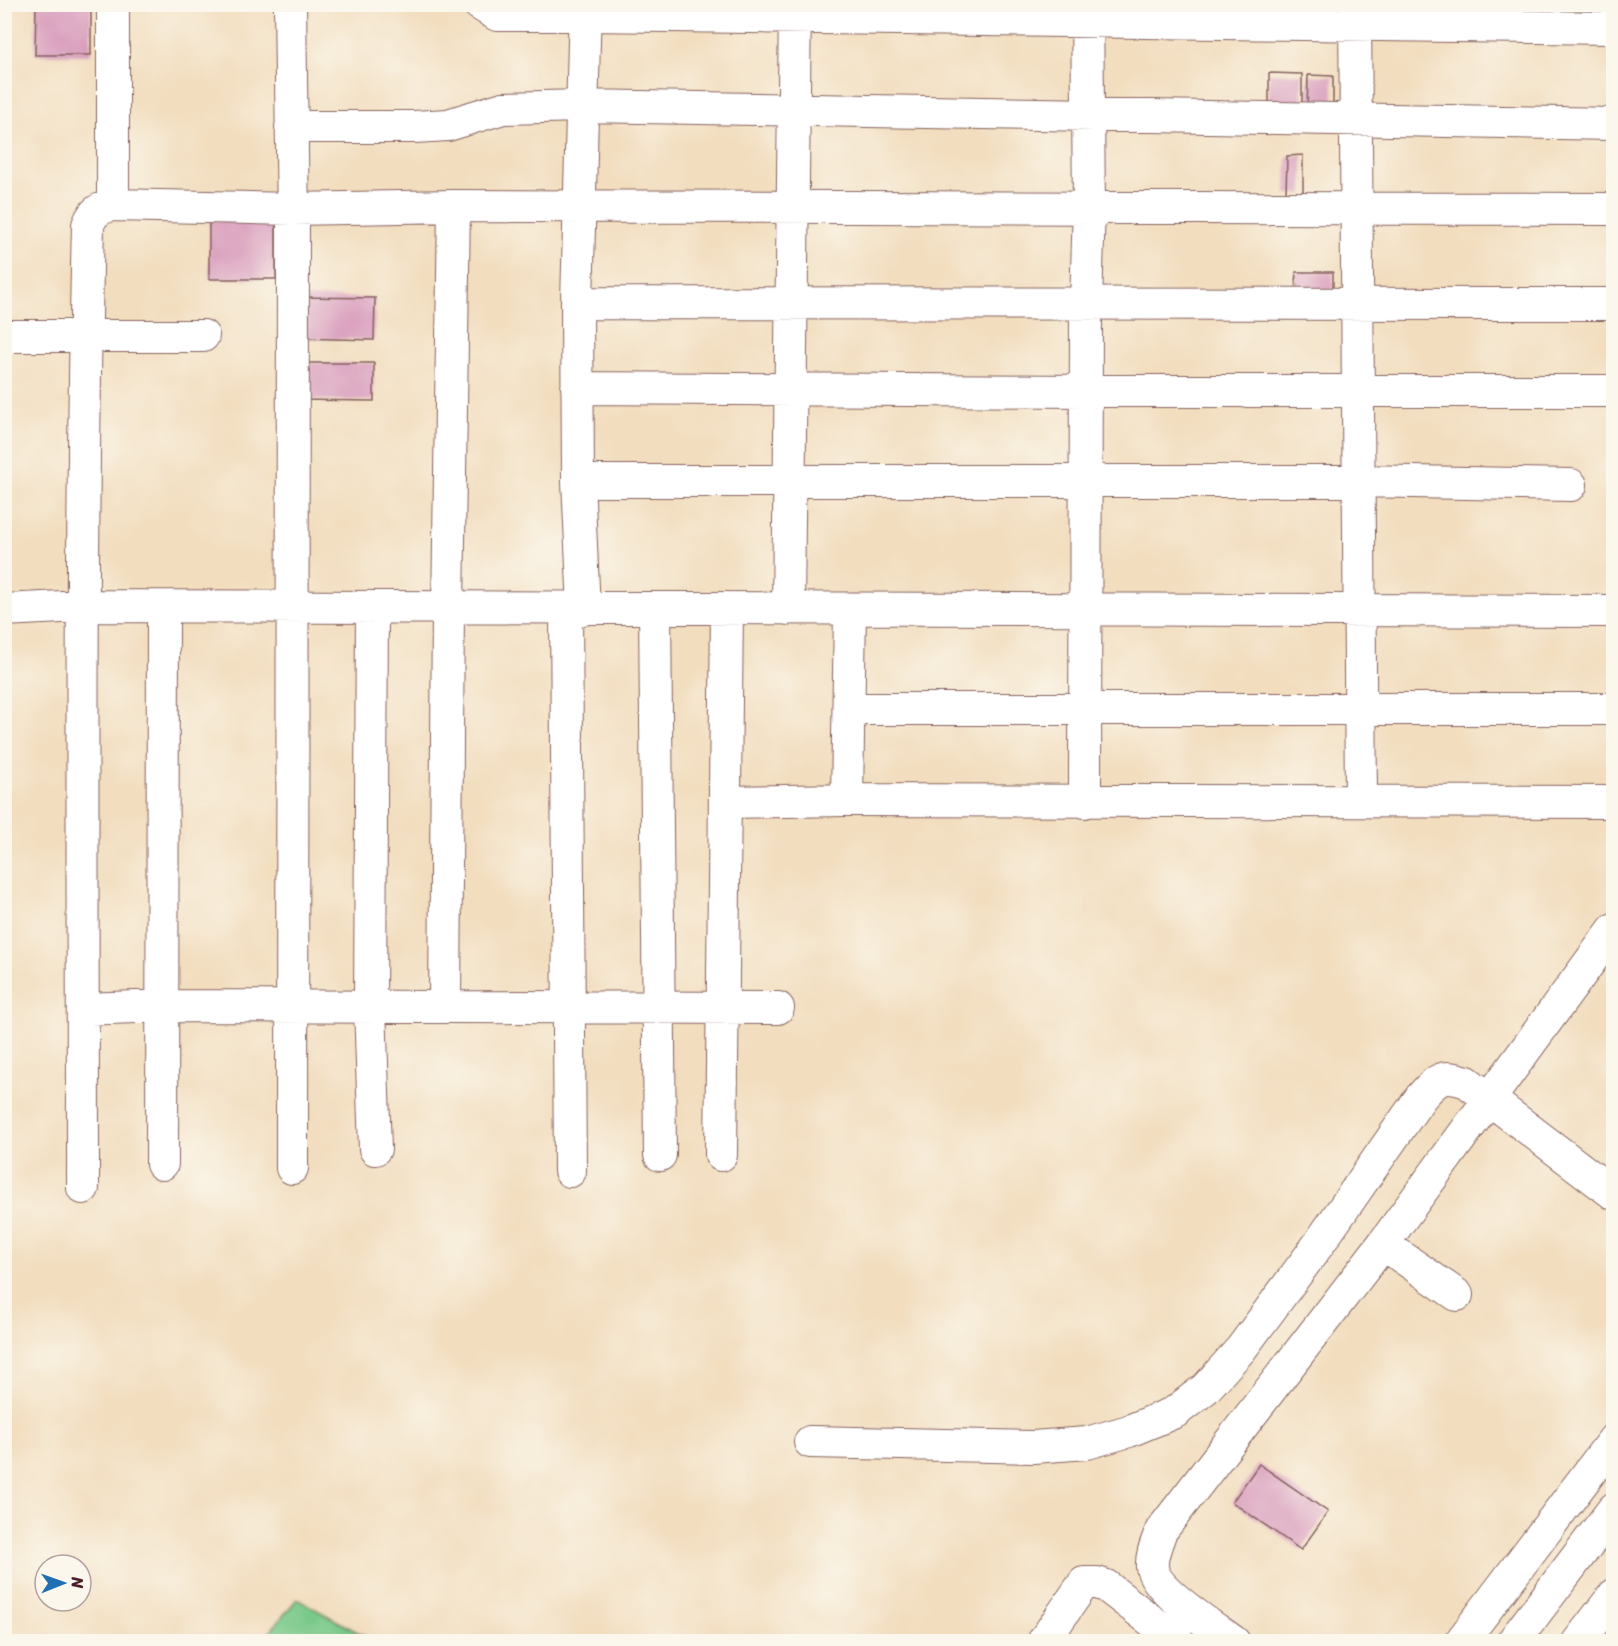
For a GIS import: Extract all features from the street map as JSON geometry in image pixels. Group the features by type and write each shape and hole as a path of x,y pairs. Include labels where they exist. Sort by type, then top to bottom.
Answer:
{"street":[{"path":"112,4 113,205"},
{"path":"290,4 293,209 292,1168"},
{"path":"479,4 497,15 585,10 1355,15 1614,28"},
{"path":"570,1171 569,1007 578,481 577,303 585,10"},
{"path":"788,609 795,12"},
{"path":"1085,802 1086,304 1089,207 1087,13"},
{"path":"1355,15 1361,801"},
{"path":"291,127 448,125 503,108 583,106 1614,124"},
{"path":"83,1188 82,606 85,337 88,225 92,214 102,207 113,205 293,209 454,206 792,206 1613,209"},
{"path":"445,1007 454,206"},
{"path":"577,303 1614,304"},
{"path":"4,336 203,336"},
{"path":"577,388 1614,391"},
{"path":"578,481 1359,481 1571,485"},
{"path":"4,610 82,606 1614,611"},
{"path":"162,1164 163,607"},
{"path":"372,608 370,1007 375,1149"},
{"path":"655,609 660,1155"},
{"path":"721,1155 727,609"},
{"path":"847,800 850,609"},
{"path":"849,709 1614,709"},
{"path":"725,802 847,800 1614,802"},
{"path":"1234,1641 1158,1583 1152,1568 1155,1547 1161,1531 1383,1244 1614,929"},
{"path":"83,1010 163,1006 778,1008"},
{"path":"810,1442 1033,1447 1087,1443 1129,1431 1175,1412 1206,1388 1241,1349 1318,1245 1421,1097 1435,1082 1450,1076 1467,1082 1614,1194"},
{"path":"1383,1244 1457,1295"},
{"path":"1461,1641 1614,1440"},
{"path":"1513,1641 1614,1509"},
{"path":"1043,1641 1084,1583 1097,1583 1106,1586 1179,1641"},
{"path":"1578,1641 1614,1595"}],"green space":[{"path":"297,1599 374,1641 262,1641"}],"building":[{"path":"36,4 91,4 91,55 35,55"},
{"path":"1357,4 1406,4 1406,22"},
{"path":"1269,73 1302,74 1302,115 1269,114"},
{"path":"1308,75 1333,76 1333,114 1307,114"},
{"path":"1303,155 1303,194 1286,194 1287,156"},
{"path":"209,220 276,221 276,279 209,279"},
{"path":"1296,272 1333,272 1333,300 1297,301"},
{"path":"297,297 375,298 374,340 297,338"},
{"path":"297,363 374,363 374,401 297,400"},
{"path":"1259,1464 1328,1512 1301,1550 1232,1502"},
{"path":"1614,1632 1614,1642 1606,1642"}]}
